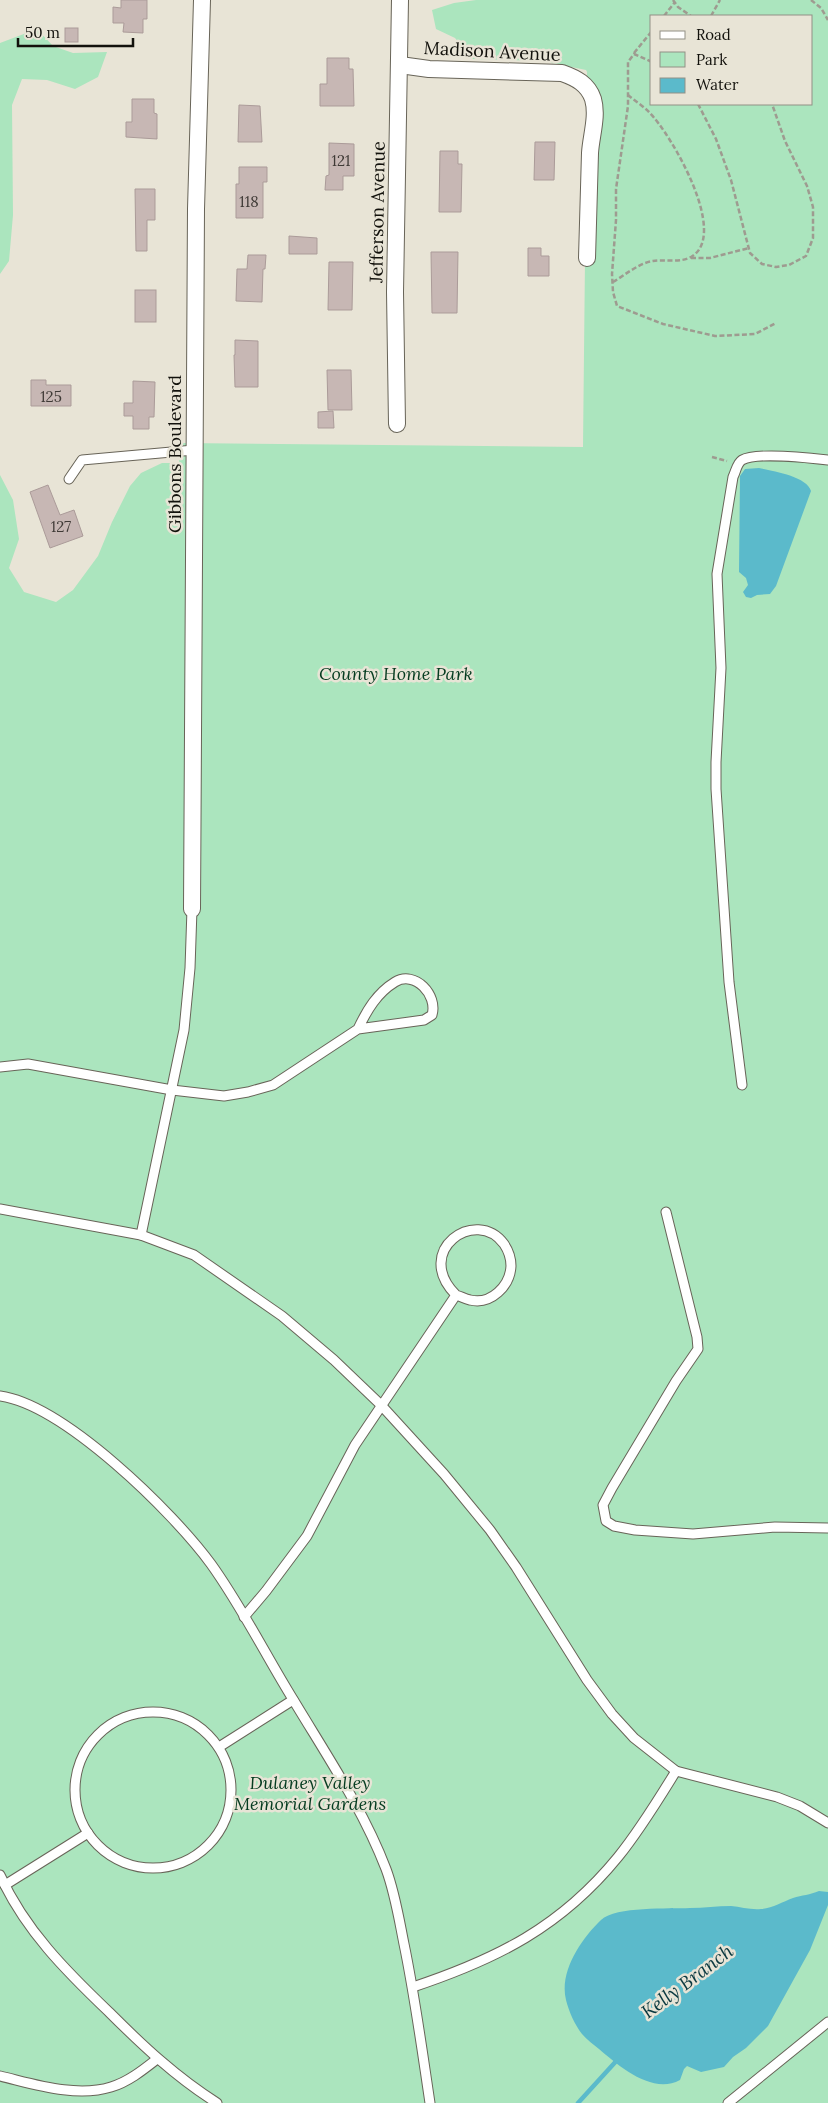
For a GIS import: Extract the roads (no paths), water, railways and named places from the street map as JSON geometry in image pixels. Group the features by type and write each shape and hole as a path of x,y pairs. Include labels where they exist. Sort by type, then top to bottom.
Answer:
{"street":[{"name":"Gibbons Boulevard","path":"192,909 196,209 202,0"},
{"name":"Jefferson Avenue","path":"397,424 395,292 400,0"},
{"name":"Madison Avenue","path":"400,65 429,69 562,73 576,78 586,87 593,100 594,116 590,152 587,258"}],"lane":[{"path":"69,479 82,460 194,450"},
{"path":"742,1085 729,982 716,762 721,668 718,574 738,463 744,459 756,456 828,460"},
{"path":"141,1235 184,1030 190,968 192,909"},
{"path":"0,1067 28,1064 172,1090 224,1096 273,1085 358,1028 424,1020 432,1015 435,1007 433,997 423,985 410,980 397,981 368,1008 358,1028"},
{"path":"0,1209 141,1235 194,1255 282,1316 334,1360 380,1405 444,1474 490,1530 516,1567 587,1680 612,1714 634,1738 676,1771 777,1797 800,1806 828,1823"},
{"path":"666,1212 697,1337 698,1348 671,1389 612,1488 603,1505 606,1521 614,1526 635,1530 693,1534 775,1527 828,1528"},
{"path":"471,1230 482,1230 494,1235 507,1249 511,1263 507,1282 492,1297 480,1300 470,1300 456,1294 446,1285 441,1273 440,1264 447,1245 453,1238 471,1230"},
{"path":"244,1616 266,1592 307,1536 355,1445 456,1294"},
{"path":"0,1396 38,1410 78,1434 130,1478 176,1522 211,1564 244,1616 343,1782 370,1833 386,1870 398,1910 430,2103"},
{"path":"219,1747 293,1700"},
{"path":"146,1712 166,1713 190,1721 207,1733 219,1747 229,1770 231,1791 229,1809 222,1826 212,1841 199,1853 182,1862 162,1867 141,1867 120,1860 102,1848 88,1832 78,1811 75,1789 78,1768 96,1736 109,1725 125,1717 146,1712"},
{"path":"412,1987 490,1958 526,1939 558,1917 590,1889 619,1856 676,1771"},
{"path":"5,1885 88,1832"},
{"path":"0,1875 24,1918 44,1946 72,1977 157,2059 193,2088 217,2103"},
{"path":"728,2103 828,2022"},
{"path":"0,2076 42,2086 88,2091 111,2087 133,2077 157,2059"}],"water":[{"path":"759,468 796,478 808,486 811,491 776,586 770,594 757,595 751,598 746,597 743,592 748,585 746,578 739,572 740,476 745,469"},
{"path":"819,1891 828,1892 828,1905 810,1950 768,2026 724,2067 701,2072 687,2066 680,2080 669,2084 658,2084 647,2081 626,2070 590,2042 579,2030 567,2005 566,1978 579,1946 601,1920 618,1912 630,1910 731,1906 761,1909"}],"waterway":[{"name":"Kelly Branch","path":"578,2103 619,2058"}],"park label":[{"name":"County Home Park","path":"396,673"},
{"name":"Dulaney Valley Memorial Gardens","path":"310,1792"}]}
